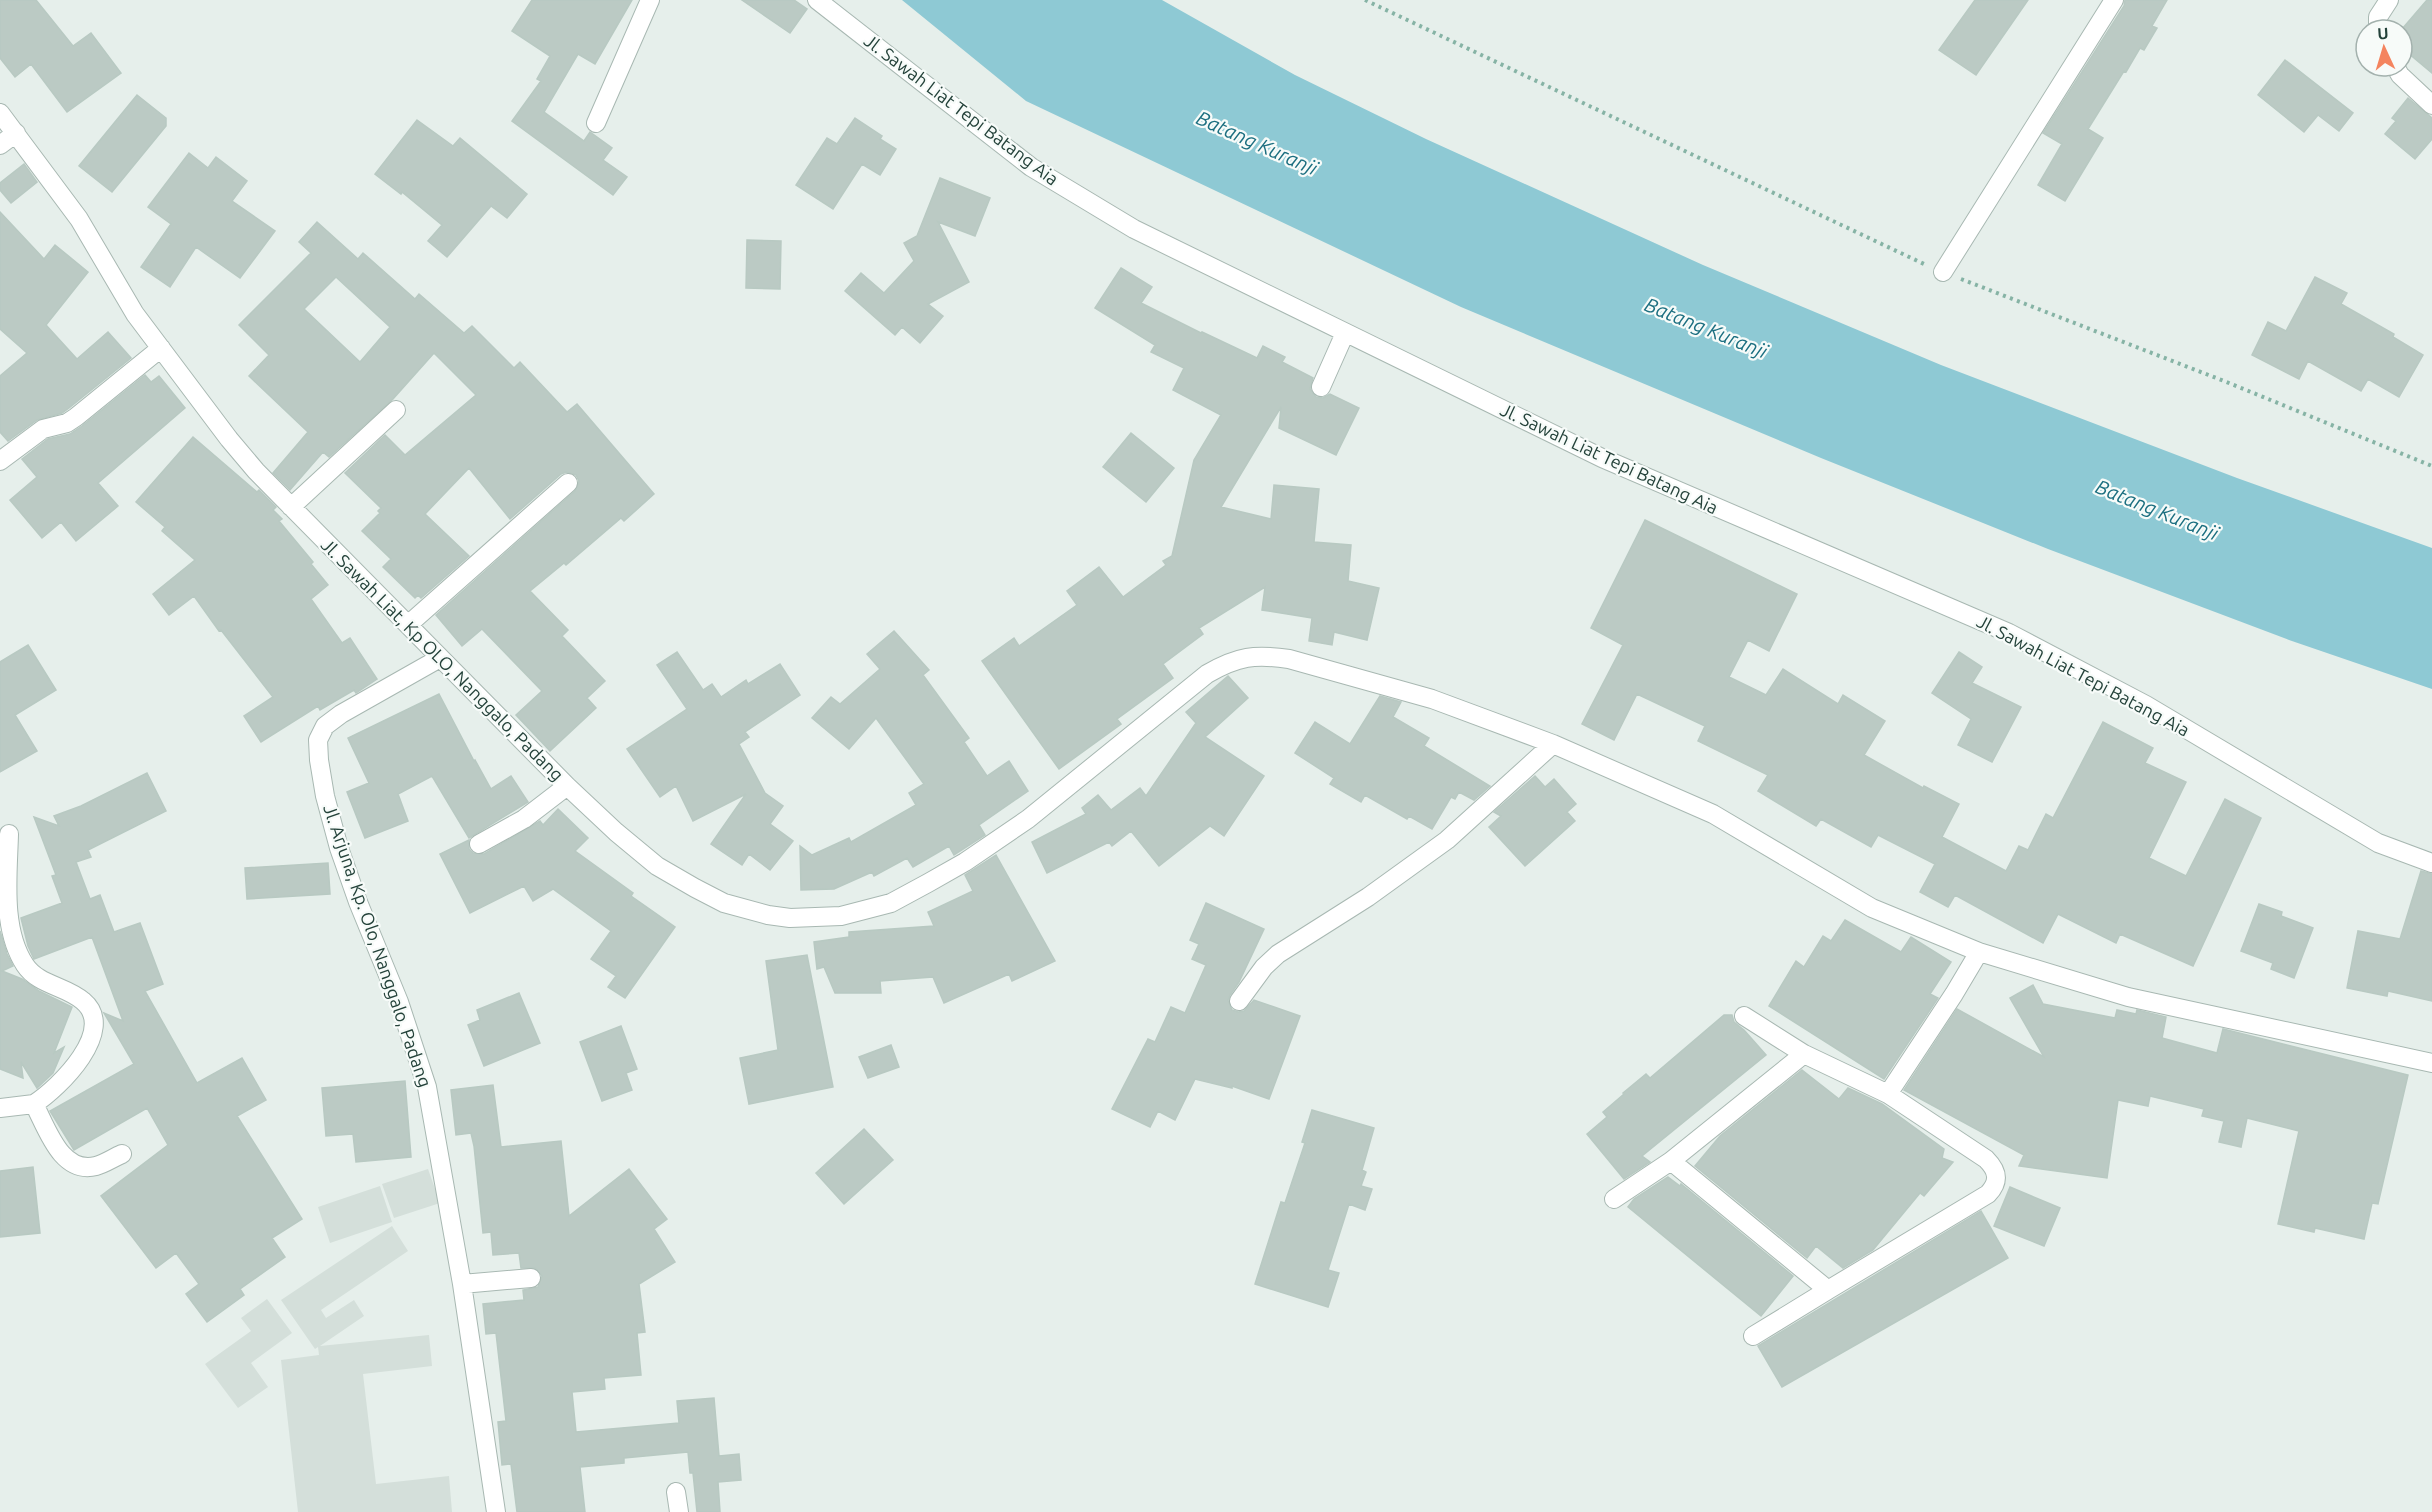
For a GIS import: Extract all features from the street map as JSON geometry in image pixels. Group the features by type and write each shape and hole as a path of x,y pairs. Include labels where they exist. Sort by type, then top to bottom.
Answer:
{"street":[{"path":"596,123 650,0"},
{"name":"Jl. Sawah Liat Tepi Batang Aia","path":"817,0 1031,167 1134,229 1602,458 2009,633 2146,705 2378,843 2432,862"},
{"path":"1942,272 2114,0"},
{"path":"2378,18 2389,0"},
{"path":"2403,78 2432,105"},
{"name":"Jl. Sawah Liat, Kp OLO, Nanggalo, Padang","path":"0,113 79,219 135,314 229,439 256,471 338,557 409,624 567,786 657,866 695,888 747,911 790,918 841,916 891,903 965,862 1028,819 1207,674 1229,662 1253,657 1289,660 1432,699 1553,744"},
{"path":"0,145 16,133"},
{"path":"1321,387 1345,333"},
{"path":"0,461 43,429 67,423 76,417 161,348"},
{"path":"291,507 396,410"},
{"path":"409,624 568,483"},
{"name":"Jl. Arjuna, Kp. Olo, Nanggalo, Padang","path":"440,658 351,708 328,724 318,740 319,760 325,796 339,848 358,902 399,1002 427,1087 462,1284 496,1512"},
{"path":"1239,1001 1264,967 1278,954 1368,897 1447,840 1553,744 1713,814 1872,908 1979,952 2128,997 2432,1063"},
{"path":"479,844 524,819 567,786"},
{"path":"0,1108 34,1104 52,1090 81,1057 92,1038 94,1022 89,1006 82,999 35,976 19,954 11,924 9,834"},
{"path":"1888,1094 1979,952"},
{"path":"1744,1016 1804,1054 1888,1094 1986,1159 1993,1166 1997,1175 1995,1187 1988,1194 1753,1336"},
{"path":"1614,1198 1671,1161 1804,1054"},
{"path":"34,1104 63,1156 75,1165 95,1166 122,1154"},
{"path":"1671,1161 1828,1290"},
{"path":"462,1284 531,1278"},
{"path":"676,1492 679,1512"}],"path":[{"path":"1365,0 1942,272 2224,381 2432,466"}],"shaded area":[{"path":"428,1169 440,1203 394,1218 382,1184"},
{"path":"380,1186 392,1222 330,1243 318,1207"},
{"path":"392,1226 408,1251 321,1310 326,1318 354,1300 364,1316 320,1346 429,1335 432,1366 363,1374 376,1484 449,1476 452,1512 298,1512 281,1360 319,1355 318,1347 315,1349 281,1300"},
{"path":"267,1299 292,1333 251,1363 268,1387 238,1408 205,1364 251,1331 241,1318"}],"water":[{"name":"Batang Kuranji","path":"902,0 1162,0 1295,75 1426,139 1703,265 1941,365 2237,478 2432,548 2432,689 2289,640 2048,549 1821,458 1461,307 1026,101"}],"building":[{"path":"0,0 36,0 73,46 91,33 121,73 67,112 31,64 15,77 0,58"},
{"path":"532,0 632,0 595,64 578,54 544,112 584,141 590,132 612,148 603,160 627,177 613,195 512,121 541,81 537,79 550,56 512,31"},
{"path":"742,0 794,0 807,9 790,33"},
{"path":"1975,0 2028,0 1976,75 1939,50"},
{"path":"2125,0 2167,0 2152,26 2157,28 2144,50 2140,48 2088,129 2103,138 2065,201 2038,185 2062,144 2043,133 2124,6"},
{"path":"2427,0 2432,0 2432,73 2414,58 2414,18 2411,18"},
{"path":"2285,60 2353,113 2339,131 2318,115 2304,132 2258,95"},
{"path":"137,95 166,118 166,126 112,192 79,166"},
{"path":"2408,98 2432,118 2432,139 2415,159 2385,134 2396,121 2392,118"},
{"path":"855,118 882,136 880,139 896,149 880,175 862,164 833,209 796,185 827,138 837,144"},
{"path":"417,120 453,146 460,138 527,194 507,218 491,206 447,257 428,241 442,225 402,192 401,194 375,174"},
{"path":"189,153 208,168 216,157 247,181 232,201 275,231 240,278 196,247 170,287 141,267 171,224 148,207"},
{"path":"24,164 37,182 11,203 0,190 0,183"},
{"path":"940,178 990,198 975,236 938,222 969,282 928,304 943,316 920,343 902,327 895,335 845,291 861,273 884,293 914,261 904,243 917,236"},
{"path":"0,212 44,259 55,245 88,272 46,325 77,359 108,332 131,358 62,413 37,420 8,441 0,432 0,376 27,353 0,329"},
{"path":"317,222 358,259 363,253 415,299 419,294 464,333 472,326 514,368 520,362 567,412 577,404 654,494 624,521 621,518 566,565 564,563 530,591 568,630 562,636 605,681 587,698 596,708 550,751 516,715 542,691 482,629 462,646 436,615 575,491 579,481 576,475 566,472 561,474 510,519 469,468 425,514 469,556 421,598 418,595 415,598 383,567 391,559 362,531 380,513 378,511 381,508 345,473 385,435 405,455 476,395 434,353 393,399 329,457 323,452 290,490 273,473 308,432 249,376 269,355 239,325 311,253 299,242","holes":["336,277 390,327 360,362 304,309"]},
{"path":"747,240 781,241 780,289 746,288"},
{"path":"1121,268 1152,287 1141,303 1257,358 1263,346 1285,357 1282,362 1313,378 1310,389 1316,397 1323,398 1330,394 1359,408 1336,455 1279,428 1281,407 1221,507 1271,519 1274,485 1319,489 1314,542 1351,545 1348,581 1379,588 1367,640 1334,632 1332,645 1309,641 1312,618 1262,610 1265,587 1199,628 1203,634 1163,664 1173,678 1117,719 1121,724 1059,769 982,661 1014,638 1019,646 1077,605 1067,591 1099,567 1123,597 1166,565 1163,561 1172,556 1194,460 1221,415 1173,390 1184,368 1151,352 1155,345 1095,308"},
{"path":"2315,277 2347,293 2341,304 2394,334 2393,337 2423,355 2399,397 2368,379 2361,391 2308,361 2299,379 2252,355 2268,322 2286,331"},
{"path":"145,375 151,382 159,376 185,408 98,483 118,506 76,541 61,522 42,538 10,500 37,477 22,459 48,439 70,434 82,426"},
{"path":"1131,433 1174,468 1146,502 1103,467"},
{"path":"193,437 257,492 259,490 276,507 273,510 282,519 279,521 313,562 311,564 328,585 311,599 342,643 350,638 377,679 356,693 354,690 320,710 318,706 261,742 244,716 273,697 221,630 219,631 194,596 169,615 153,594 195,560 162,531 165,527 136,502"},
{"path":"1645,520 1797,594 1769,651 1748,640 1729,677 1766,695 1783,669 1838,704 1843,695 1885,721 1864,755 1923,788 1924,786 1959,804 1942,837 2006,871 2019,846 2028,850 2046,814 2053,818 2103,722 2153,748 2145,763 2186,782 2149,858 2186,876 2225,799 2261,818 2193,966 2120,934 2116,943 2058,914 2043,943 1955,895 1948,907 1920,892 1935,864 1878,835 1871,847 1821,819 1816,826 1758,791 1768,775 1698,741 1705,726 1637,694 1614,740 1582,724 1623,645 1591,628"},
{"path":"894,631 929,670 923,675 969,738 964,742 987,776 1009,761 1028,791 979,825 985,835 954,855 949,846 913,867 907,858 874,876 872,872 834,889 801,890 800,846 812,855 849,838 851,842 916,805 909,793 924,784 876,718 849,749 812,718 831,697 840,704 880,669 867,654"},
{"path":"28,645 56,690 15,715 37,751 0,772 0,662"},
{"path":"677,652 703,690 712,684 721,697 746,680 748,684 780,664 800,695 745,732 749,737 739,744 765,793 783,806 770,824 793,841 770,870 749,854 742,865 711,844 746,794 693,821 676,786 660,797 627,749 687,709 657,665"},
{"path":"1959,652 1982,667 1972,683 2021,707 1992,762 1958,745 1971,719 1932,693"},
{"path":"1228,676 1248,698 1205,737 1264,776 1224,836 1210,826 1159,866 1131,831 1112,846 1109,842 1047,873 1032,842 1086,814 1082,808 1098,795 1111,810 1140,788 1146,796 1196,723 1186,712"},
{"path":"439,694 491,789 511,776 528,802 469,838 432,776 398,794 408,821 365,838 347,792 369,783 348,738"},
{"path":"1380,696 1401,702 1393,717 1429,738 1424,746 1490,786 1474,800 1459,792 1455,799 1451,797 1432,829 1409,816 1407,819 1365,795 1361,802 1330,784 1334,778 1295,753 1315,722 1350,744"},
{"path":"147,773 166,811 88,850 91,857 76,862 90,899 100,895 114,932 140,923 163,984 145,991 197,1083 242,1058 266,1100 237,1116 302,1219 272,1238 285,1257 240,1289 244,1295 207,1322 186,1294 199,1284 176,1253 156,1268 101,1196 168,1145 147,1108 74,1150 50,1111 134,1064 104,1013 123,1021 92,937 34,959 21,918 62,903 52,876 56,875 34,817 59,826 54,816 81,806"},
{"path":"1535,776 1545,787 1554,779 1576,804 1567,812 1575,821 1525,866 1489,827 1501,816 1494,812"},
{"path":"558,809 588,838 575,851 633,893 631,896 675,927 625,998 608,987 616,976 591,959 611,931 553,889 533,901 524,886 470,913 440,854 469,840 469,849 473,853 484,854 540,821 543,825"},
{"path":"996,855 1055,961 1012,981 1009,974 944,1003 933,977 880,981 881,993 835,993 824,967 817,969 814,942 849,937 849,932 934,926 928,912 973,891 965,875"},
{"path":"328,863 330,894 247,899 245,868"},
{"path":"2421,871 2432,874 2432,1001 2388,991 2387,996 2347,988 2358,931 2400,939"},
{"path":"1206,903 1264,929 1228,1000 1232,1010 1244,1011 1254,1000 1300,1016 1269,1099 1232,1086 1232,1088 1195,1079 1175,1120 1158,1111 1150,1127 1112,1109 1148,1039 1155,1042 1171,1007 1185,1013 1206,965 1192,959 1199,944 1190,940"},
{"path":"2259,904 2282,912 2281,916 2313,928 2294,978 2271,969 2273,963 2241,951"},
{"path":"1845,920 1901,952 1911,937 1951,962 1930,994 1938,998 1884,1079 1769,1006 1796,961 1804,967 1823,936 1831,941"},
{"path":"0,931 13,966 2,971 22,979 39,991 72,1007 54,1053 64,1047 53,1073 37,1088 21,1062 23,1078 0,1069"},
{"path":"807,955 833,1087 749,1104 740,1058 778,1050 766,961"},
{"path":"2033,985 2043,1004 2115,1018 2117,1010 2136,1014 2137,1010 2166,1017 2162,1038 2217,1053 2223,1029 2408,1075 2378,1204 2372,1203 2364,1239 2315,1228 2314,1232 2278,1224 2299,1131 2247,1118 2241,1147 2219,1142 2224,1121 2202,1116 2204,1109 2150,1096 2148,1106 2118,1100 2107,1178 2019,1166 2024,1155 1904,1090 1957,1009 2044,1057 2010,998"},
{"path":"519,993 540,1043 484,1066 468,1025 480,1020 477,1010"},
{"path":"1724,1015 1732,1015 1734,1022 1766,1055 1642,1156 1650,1162 1624,1179 1587,1134 1607,1117 1603,1112 1623,1093 1646,1074 1650,1078"},
{"path":"621,1026 637,1069 626,1073 632,1090 602,1101 580,1042"},
{"path":"891,1045 899,1067 868,1078 859,1057"},
{"path":"1802,1070 1839,1099 1848,1088 1882,1104 1944,1149 1942,1158 1953,1162 1924,1196 1920,1193 1873,1250 1843,1268 1816,1246 1807,1258 1695,1166 1720,1136"},
{"path":"405,1081 411,1157 356,1162 353,1134 326,1136 322,1088"},
{"path":"493,1085 501,1147 561,1141 569,1216 629,1169 667,1219 654,1229 675,1262 639,1284 645,1332 637,1333 641,1375 604,1378 605,1389 572,1392 576,1432 679,1423 677,1401 714,1398 719,1456 739,1454 741,1480 718,1482 720,1512 697,1512 693,1473 690,1473 688,1452 624,1458 624,1463 580,1467 585,1512 517,1512 511,1464 502,1465 498,1422 506,1421 496,1333 486,1334 483,1304 524,1300 523,1290 538,1287 542,1276 535,1268 521,1268 519,1253 493,1255 491,1232 483,1233 471,1133 456,1135 451,1090"},
{"path":"1312,1110 1374,1128 1362,1170 1366,1172 1361,1186 1372,1189 1365,1210 1349,1204 1328,1270 1339,1273 1328,1307 1255,1284 1281,1202 1285,1203 1305,1143 1302,1142"},
{"path":"864,1129 893,1160 844,1204 816,1173"},
{"path":"33,1167 40,1233 0,1237 0,1171"},
{"path":"1668,1177 1680,1186 1681,1184 1793,1276 1761,1316 1628,1207 1634,1199"},
{"path":"2010,1187 2060,1208 2044,1246 1994,1226"},
{"path":"1981,1211 2008,1258 1782,1387 1758,1346"}]}
